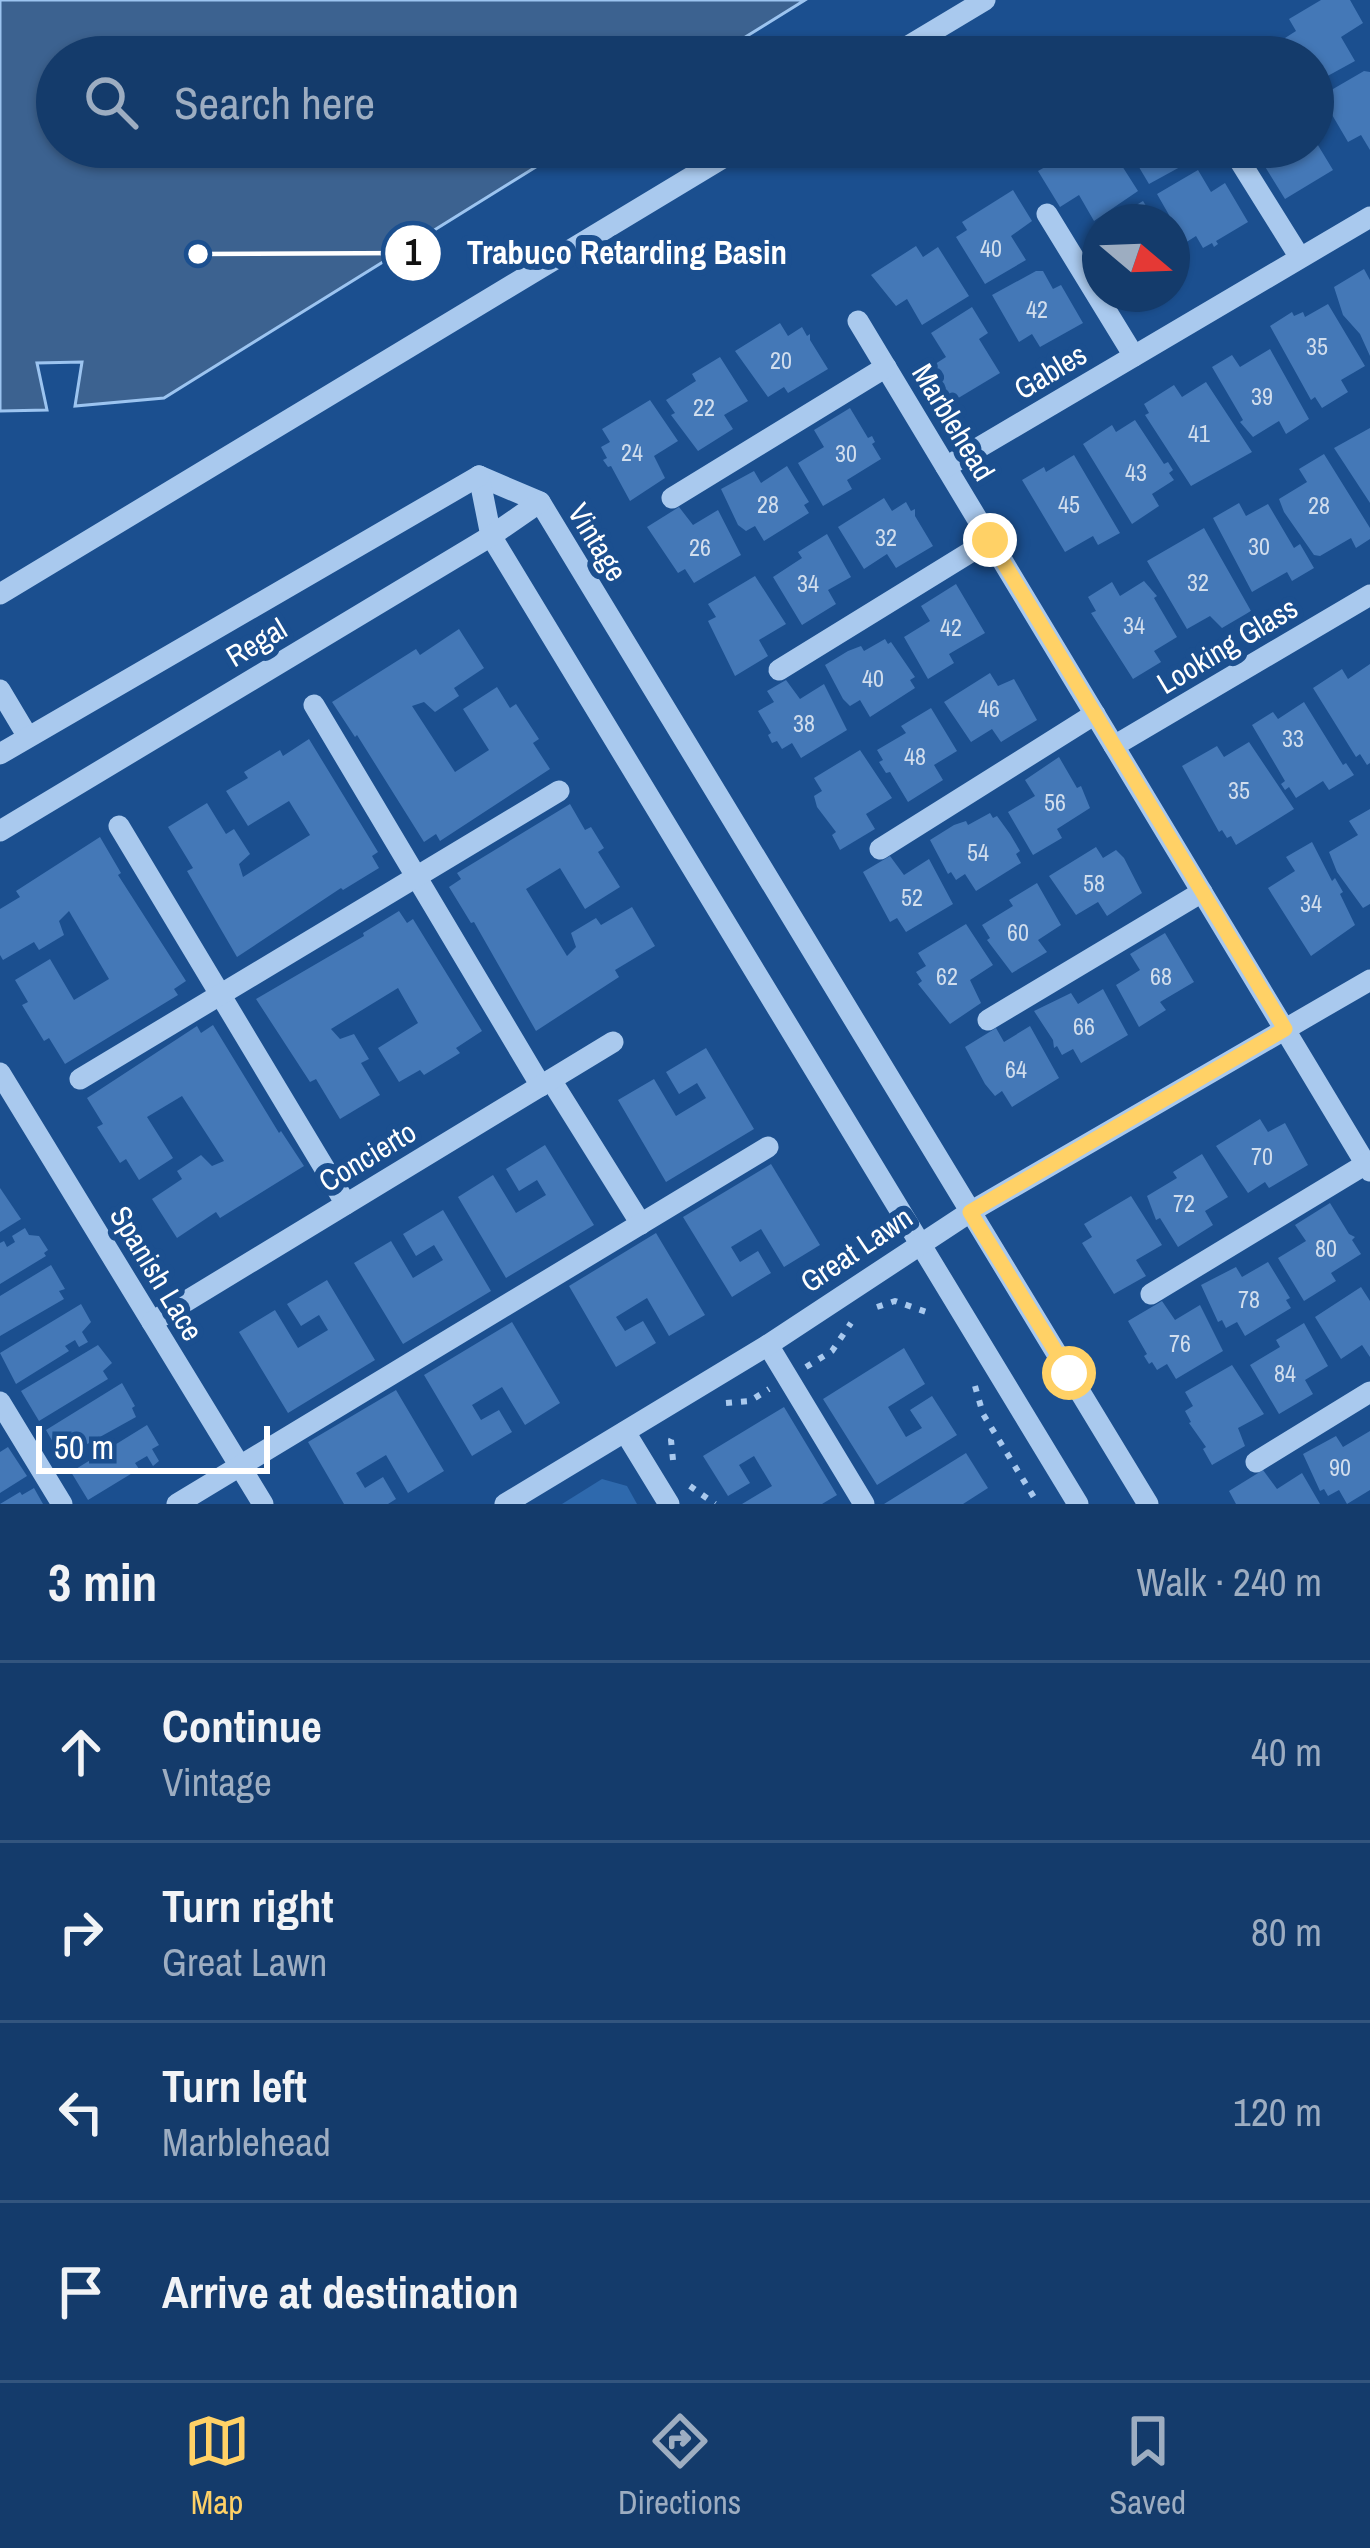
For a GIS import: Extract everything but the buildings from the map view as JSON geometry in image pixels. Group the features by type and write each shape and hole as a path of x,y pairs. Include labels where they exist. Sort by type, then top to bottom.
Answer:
{"street":[{"path":"925,36 985,0"},
{"path":"0,594 706,168"},
{"path":"1244,168 1299,256"},
{"path":"1047,214 1134,356"},
{"name":"Gables","path":"946,467 1370,217"},
{"name":"Marblehead","path":"859,321 1368,1168"},
{"path":"672,497 886,368"},
{"path":"479,476 491,536 1078,1504"},
{"name":"Vintage","path":"479,476 540,502 1148,1504"},
{"name":"Regal","path":"0,754 479,476"},
{"name":"Regal","path":"0,831 540,502"},
{"path":"779,670 990,540"},
{"name":"Looking Glass","path":"1114,746 1370,595"},
{"path":"0,690 28,737"},
{"path":"314,705 546,1083 641,1224"},
{"path":"880,848 1095,715"},
{"path":"80,1079 559,791"},
{"path":"119,826 346,1204"},
{"path":"988,1021 1202,892"},
{"name":"Great Lawn","path":"505,1504 768,1345 970,1212 1370,980"},
{"name":"Concierto","path":"152,1322 613,1042"},
{"name":"Spanish Lace","path":"0,1073 263,1504"},
{"path":"177,1504 768,1147"},
{"path":"1151,1294 1368,1168"},
{"path":"768,1345 864,1504"},
{"path":"1256,1462 1370,1391"},
{"path":"0,1402 62,1504"},
{"path":"625,1432 669,1504"}],"path":[{"path":"876,1308 895,1300 934,1314"},
{"path":"716,1404 750,1401 832,1351 856,1315"},
{"path":"971,1373 983,1414 1038,1504"},
{"path":"681,1421 671,1440 673,1459 692,1489 715,1504"}],"shaded area":[{"path":"0,0 805,0 747,36 36,36 36,168 534,168 164,398 75,406 82,362 37,363 47,410 0,411"},
{"path":"602,1479 627,1486 637,1504 562,1504"}],"place":[{"name":"Trabuco Retarding Basin","path":"198,254"}],"route":[{"path":"990,540 1285,1029 970,1212 1069,1373"}]}
